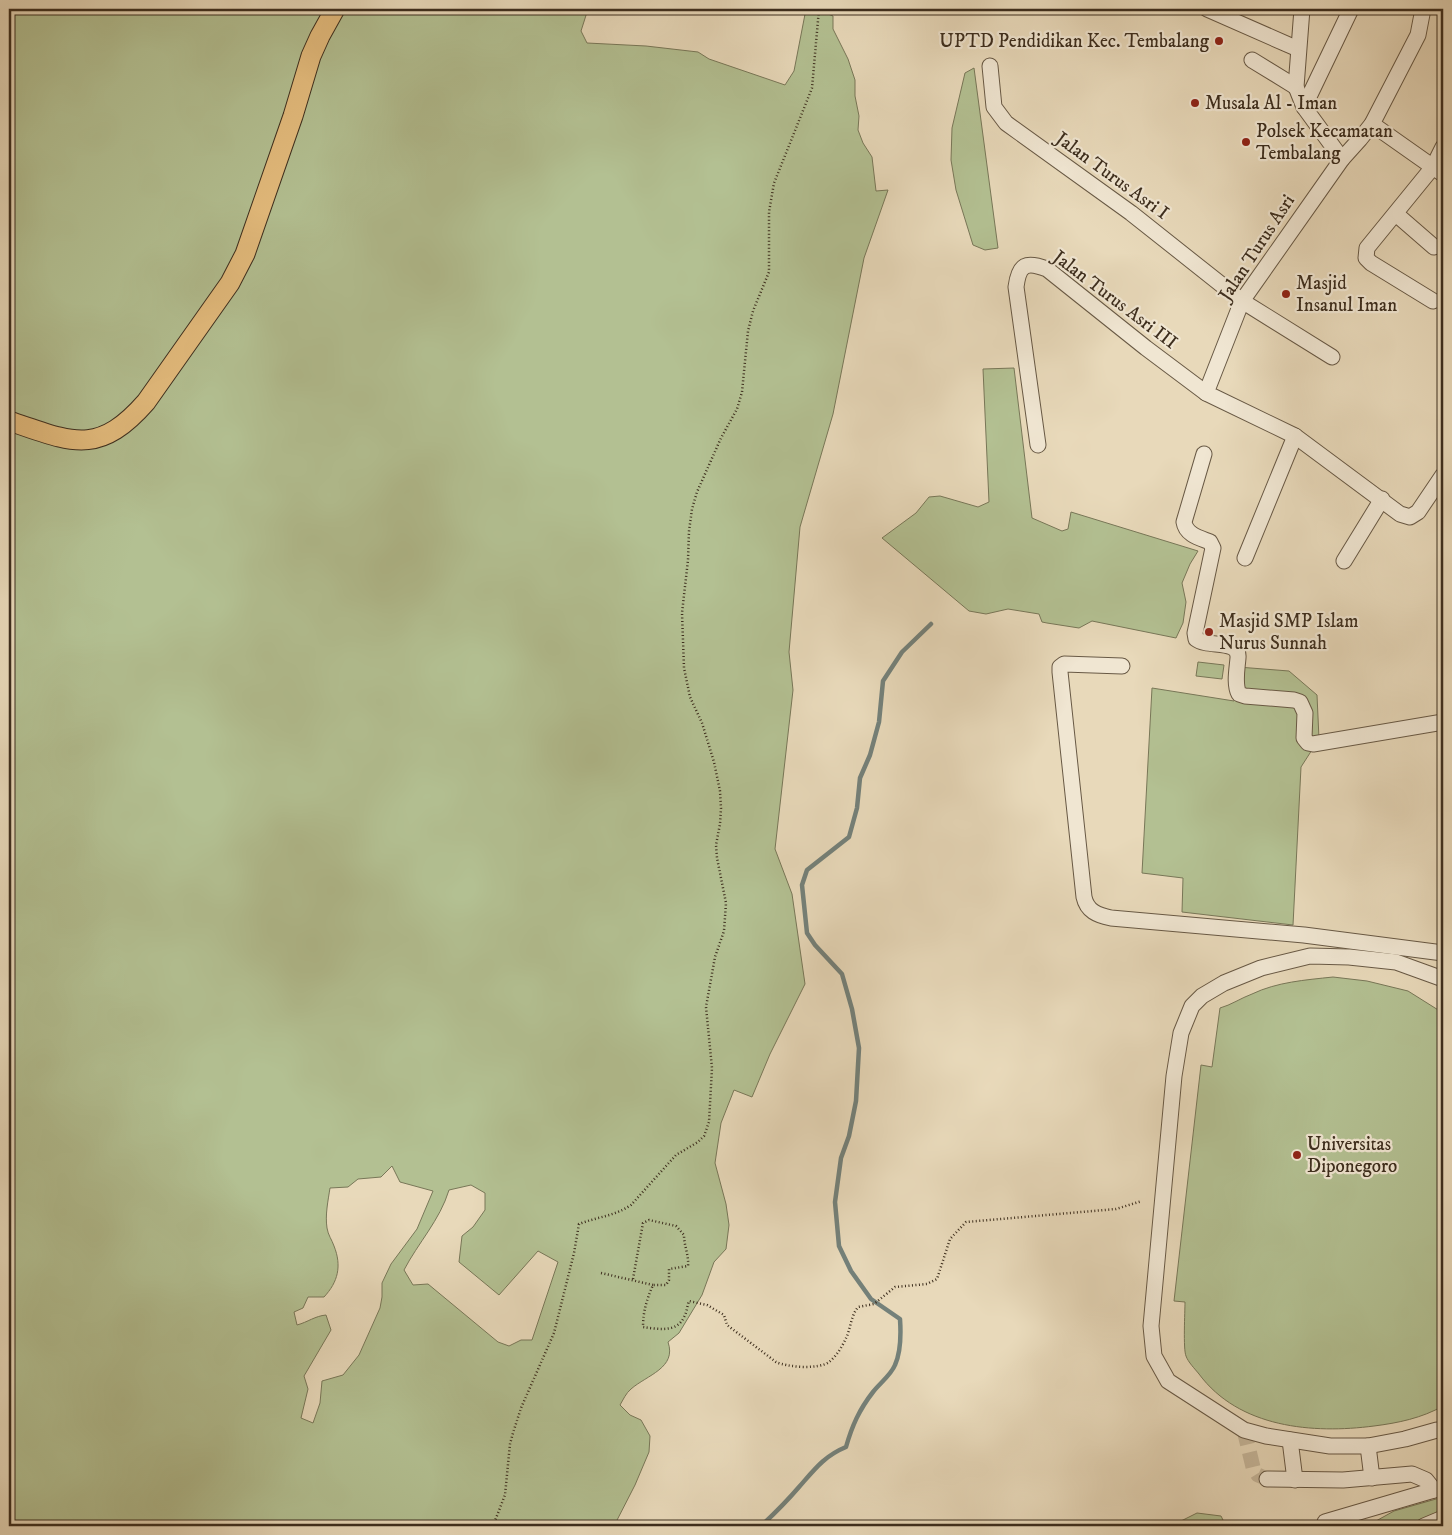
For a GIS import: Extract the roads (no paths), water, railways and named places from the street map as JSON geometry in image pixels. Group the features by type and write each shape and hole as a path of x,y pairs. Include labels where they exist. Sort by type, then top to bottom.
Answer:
{"main road":[{"path":"9,421 65,439 89,440 107,436 118,429 134,416 146,402 230,283 245,254 293,116 311,56 335,9"}],"street":[{"path":"1207,9 1298,49"},
{"path":"1302,9 1296,87 1304,107 1342,159"},
{"path":"1304,107 1352,9"},
{"name":"Jalan Turus Asri","path":"1206,393 1242,301 1342,159 1372,124 1418,36 1423,9"},
{"path":"1252,60 1296,87"},
{"name":"Jalan Turus Asri I","path":"990,66 994,106 1006,124 1131,213 1242,301 1332,357"},
{"path":"1372,124 1438,170"},
{"path":"1433,301 1371,263 1366,258 1367,248 1438,170 1443,147"},
{"path":"1396,214 1434,247"},
{"name":"Jalan Turus Asri III","path":"1038,445 1016,287 1018,274 1023,267 1028,265 1036,265 1047,270 1206,393"},
{"path":"1206,393 1295,436 1400,514 1410,516 1418,512 1443,474"},
{"path":"1244,558 1295,436"},
{"path":"1204,454 1184,522 1185,528 1189,532 1210,542 1213,548 1195,633 1196,638 1201,643 1236,648 1239,653 1236,688 1239,694 1300,702 1305,713 1304,738 1308,743 1313,744 1443,722"},
{"path":"1344,561 1382,499"},
{"path":"1122,666 1064,664 1060,667 1086,907 1097,915 1110,918 1304,934 1443,953"},
{"path":"1436,1430 1405,1439 1368,1446 1330,1446 1244,1430 1168,1381 1154,1356 1152,1316 1173,1085 1181,1032 1192,1006 1202,996 1224,983 1261,968 1310,956 1350,956 1396,962 1443,979"},
{"path":"1290,1440 1295,1480"},
{"path":"1368,1446 1372,1478"},
{"path":"1267,1479 1372,1478 1412,1474 1426,1480 1438,1489"},
{"path":"1326,1522 1438,1489"},
{"path":"1424,1526 1443,1518"}],"waterway":[{"path":"761,1526 820,1464 831,1455 846,1447 853,1425 860,1412 873,1392 893,1369 897,1360 900,1319 871,1299 851,1271 839,1246 835,1202 841,1158 849,1136 856,1101 859,1048 852,1009 842,974 815,945 807,933 802,885 807,870 849,837 857,808 860,778 870,755 879,722 883,681 902,652 931,624"}],"tunnel":[{"path":"1244,1430 1253,1467 1258,1475 1267,1479"}],"place":[{"name":"UPTD Pendidikan Kec. Tembalang","path":"1219,41"},
{"name":"Musala Al - Iman","path":"1195,103"},
{"name":"Polsek Kecamatan Tembalang","path":"1246,142"},
{"name":"Masjid Insanul Iman","path":"1286,294"},
{"name":"Masjid SMP Islam Nurus Sunnah","path":"1209,632"},
{"name":"Universitas Diponegoro","path":"1297,1155"}]}
